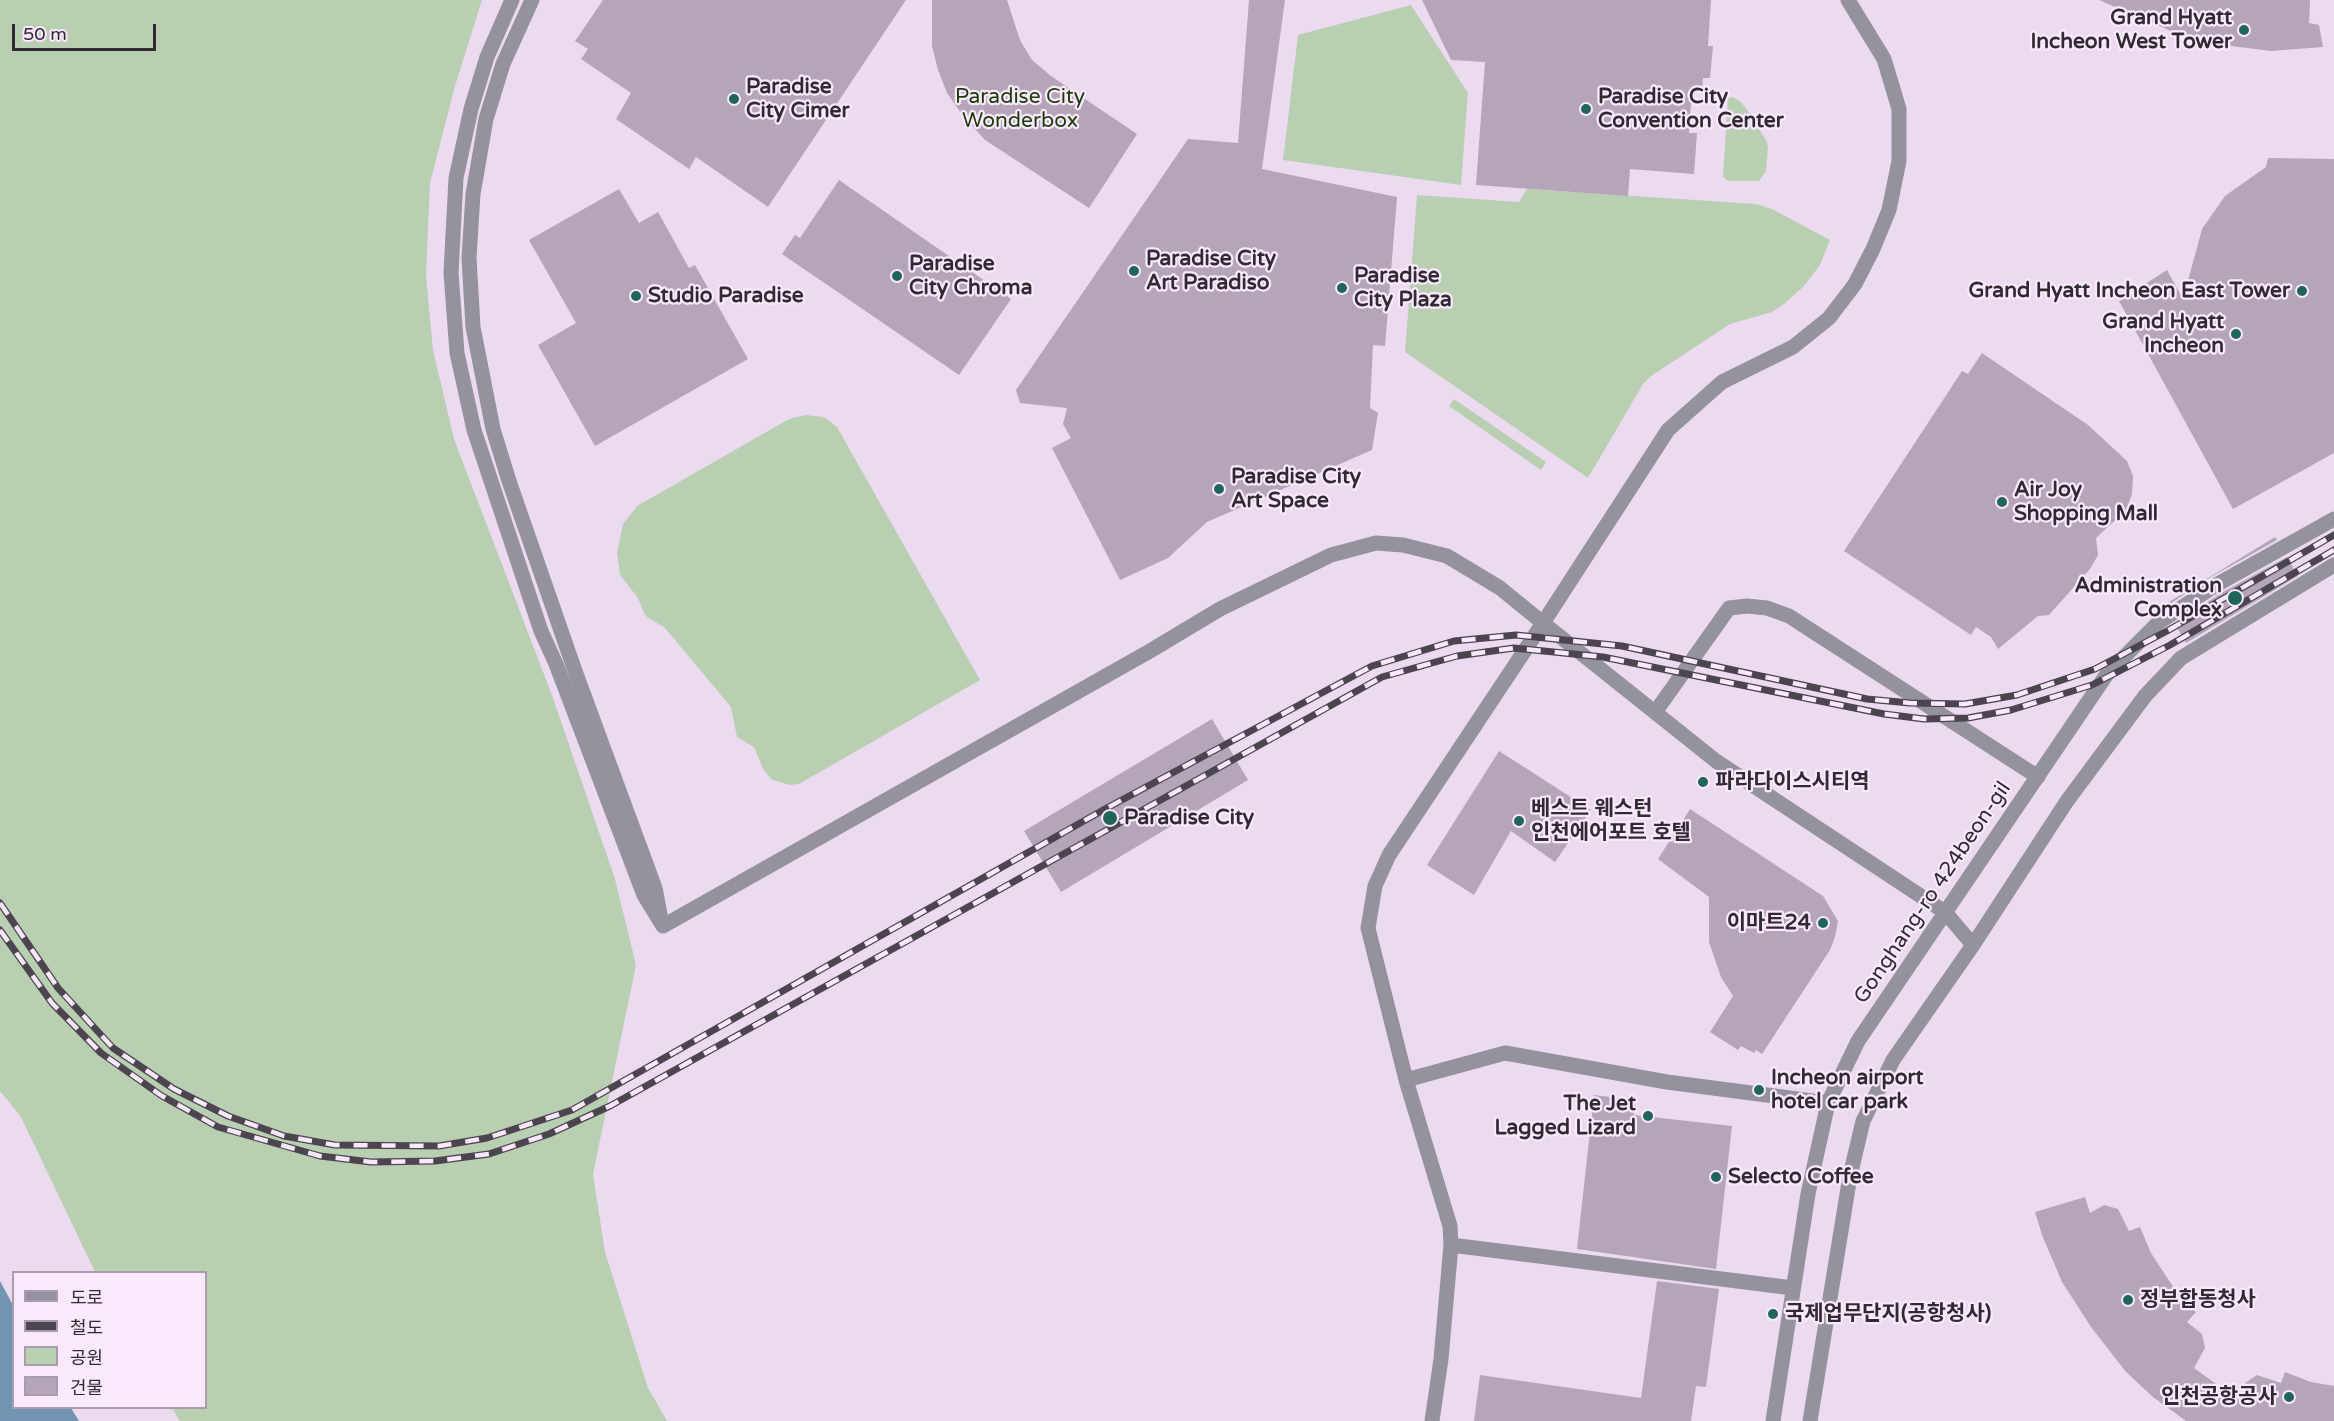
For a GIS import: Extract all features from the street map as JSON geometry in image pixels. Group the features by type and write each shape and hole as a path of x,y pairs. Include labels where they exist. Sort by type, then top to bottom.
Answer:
{"street":[{"path":"512,0 487,57 471,109 456,178 451,273 457,353 474,430 541,631 556,664 644,895 663,926"},
{"path":"532,0 503,64 482,140 473,194 469,258 473,327 494,429 509,481 575,671 655,888 663,926"},
{"path":"1432,1421 1451,1245 1450,1226 1442,1191 1406,1080 1368,928 1375,886 1389,855 1668,430 1722,382 1793,347 1829,318 1855,284 1889,210 1899,161 1899,109 1884,59 1848,0"},
{"name":"Gonghang-ro 424beon-gil","path":"1773,1421 1808,1194 1828,1103 1858,1041 2107,674 2121,658 2157,622 2216,585 2334,519"},
{"path":"663,926 1150,651 1220,609 1331,555 1376,543 1403,544 1447,556 1500,588 1716,761 1945,912 1973,945"},
{"path":"1810,1421 1850,1176 1863,1120 1893,1060 1973,945 2067,801 2145,696 2181,658 2334,565"},
{"path":"1656,711 1729,608 1746,606 1767,608 1789,616 2038,777"},
{"path":"1406,1080 1505,1053 1667,1082 1828,1103"},
{"path":"1451,1245 1794,1288"}],"green space":[{"path":"0,0 482,0 455,86 430,183 426,275 433,350 454,439 553,698 615,879 636,965 593,1174 605,1252 648,1388 667,1421 180,1421 173,1409 207,1409 207,1271 95,1271 21,1117 0,1091"},
{"path":"1411,5 1468,93 1461,185 1283,160 1298,35"},
{"path":"1732,97 1740,101 1748,111 1766,140 1768,147 1766,171 1759,181 1728,181 1723,177 1728,98"},
{"path":"1527,189 1756,204 1772,209 1830,240 1820,265 1804,286 1784,304 1772,312 1730,324 1651,376 1643,384 1588,478 1405,352 1417,195 1519,202"},
{"path":"1454,399 1546,462 1541,470 1449,406"},
{"path":"805,415 824,417 837,427 980,680 799,784 790,785 772,780 763,769 754,747 737,737 731,707 664,627 648,618 644,613 638,598 620,575 617,553 623,524 637,506 789,419"}],"water":[{"path":"0,1281 12,1303 12,1409 72,1409 79,1421 0,1421"}],"building":[{"name":"Paradise City Cimer","path":"603,0 906,0 768,207 696,157 689,169 616,119 631,93 581,59 588,49 575,41"},
{"name":"Paradise City Wonderbox","path":"932,0 1007,0 1020,40 1032,60 1051,76 1137,134 1089,208 985,140 963,116 947,93 938,70 932,46"},
{"path":"1249,0 1285,0 1262,169 1397,197 1385,346 1373,345 1370,408 1378,413 1372,450 1207,522 1168,558 1120,580 1052,448 1071,438 1063,424 1067,408 1020,403 1016,390 1188,139 1238,143"},
{"name":"Paradise City Convention Center","path":"1422,0 1711,0 1708,46 1713,46 1710,78 1703,78 1702,90 1692,89 1689,133 1697,133 1694,174 1630,169 1628,196 1476,185 1485,62 1451,60"},
{"name":"Grand Hyatt Incheon West Tower","path":"2099,0 2310,0 2309,23 2319,25 2323,47 2271,51 2215,44 2178,34"},
{"name":"Grand Hyatt Incheon","path":"2268,158 2334,159 2334,453 2233,509 2119,301 2143,290 2142,286 2167,270 2183,299 2202,229 2225,196 2266,167"},
{"name":"Paradise City Chroma","path":"839,180 1011,299 959,375 782,254 795,235 800,238"},
{"name":"Studio Paradise","path":"619,189 639,223 658,212 689,268 695,265 748,359 595,446 538,345 576,323 529,240"},
{"name":"Air Joy Shopping Mall","path":"1982,353 2088,425 2127,461 2133,476 2132,494 2126,510 2096,538 2098,555 2090,569 2049,615 2038,616 1998,649 1991,637 1976,627 1971,635 1844,551 1962,371 1968,374"},
{"path":"2275,537 2277,540 2211,577 2165,607 2164,605"},
{"path":"2287,557 2298,576 2186,643 2175,624 2221,593"},
{"path":"1212,719 1248,780 1061,892 1024,831"},
{"name":"베스트 웨스턴 인천에어포트 호텔","path":"1499,751 1591,810 1555,862 1511,831 1474,895 1427,865"},
{"path":"1690,809 1823,896 1838,921 1830,950 1762,1054 1756,1050 1754,1053 1741,1046 1738,1050 1710,1032 1733,996 1721,977 1709,942 1709,897 1658,859"},
{"path":"1594,1095 1636,1100 1634,1115 1732,1126 1716,1269 1577,1249"},
{"name":"정부합동청사","path":"2085,1197 2090,1213 2104,1205 2118,1209 2129,1231 2140,1227 2151,1253 2166,1276 2178,1294 2196,1312 2187,1322 2202,1334 2205,1348 2194,1368 2240,1401 2245,1383 2257,1375 2281,1383 2285,1372 2311,1382 2334,1386 2334,1421 2186,1421 2153,1397 2126,1372 2091,1327 2062,1282 2042,1235 2035,1212"},
{"path":"1657,1281 1719,1289 1706,1387 1696,1386 1691,1421 1474,1421 1480,1375 1641,1398"}],"railway":[{"path":"0,903 58,988 113,1048 174,1089 228,1116 284,1136 335,1145 439,1146 487,1138 572,1110 1105,809 1372,666 1454,641 1516,635 1622,646 1867,699 1910,703 1965,704 2017,695 2095,669 2167,631 2334,535"},
{"path":"0,930 52,1003 101,1053 162,1096 218,1127 320,1156 371,1162 435,1161 489,1154 549,1134 610,1106 1382,677 1457,656 1514,648 1603,657 1884,714 1924,719 1968,718 2011,710 2092,685 2170,645 2334,550"}],"place":[{"name":"Grand Hyatt Incheon West Tower","path":"2244,30"},
{"name":"Paradise City Cimer","path":"734,99"},
{"name":"Paradise City Convention Center","path":"1586,109"},
{"name":"Paradise City Art Paradiso","path":"1134,271"},
{"name":"Paradise City Chroma","path":"897,276"},
{"name":"Paradise City Plaza","path":"1342,288"},
{"name":"Grand Hyatt Incheon East Tower","path":"2302,291"},
{"name":"Studio Paradise","path":"636,296"},
{"name":"Grand Hyatt Incheon","path":"2236,334"},
{"name":"Paradise City Art Space","path":"1219,489"},
{"name":"Air Joy Shopping Mall","path":"2002,502"},
{"name":"Administration Complex","path":"2235,598"},
{"name":"파라다이스시티역","path":"1703,782"},
{"name":"Paradise City","path":"1110,818"},
{"name":"베스트 웨스턴 인천에어포트 호텔","path":"1519,821"},
{"name":"이마트24","path":"1823,923"},
{"name":"Incheon airport hotel car park","path":"1759,1090"},
{"name":"The Jet Lagged Lizard","path":"1648,1116"},
{"name":"Selecto Coffee","path":"1716,1177"},
{"name":"정부합동청사","path":"2128,1300"},
{"name":"국제업무단지(공항청사)","path":"1773,1314"},
{"name":"인천공항공사","path":"2289,1397"}]}
